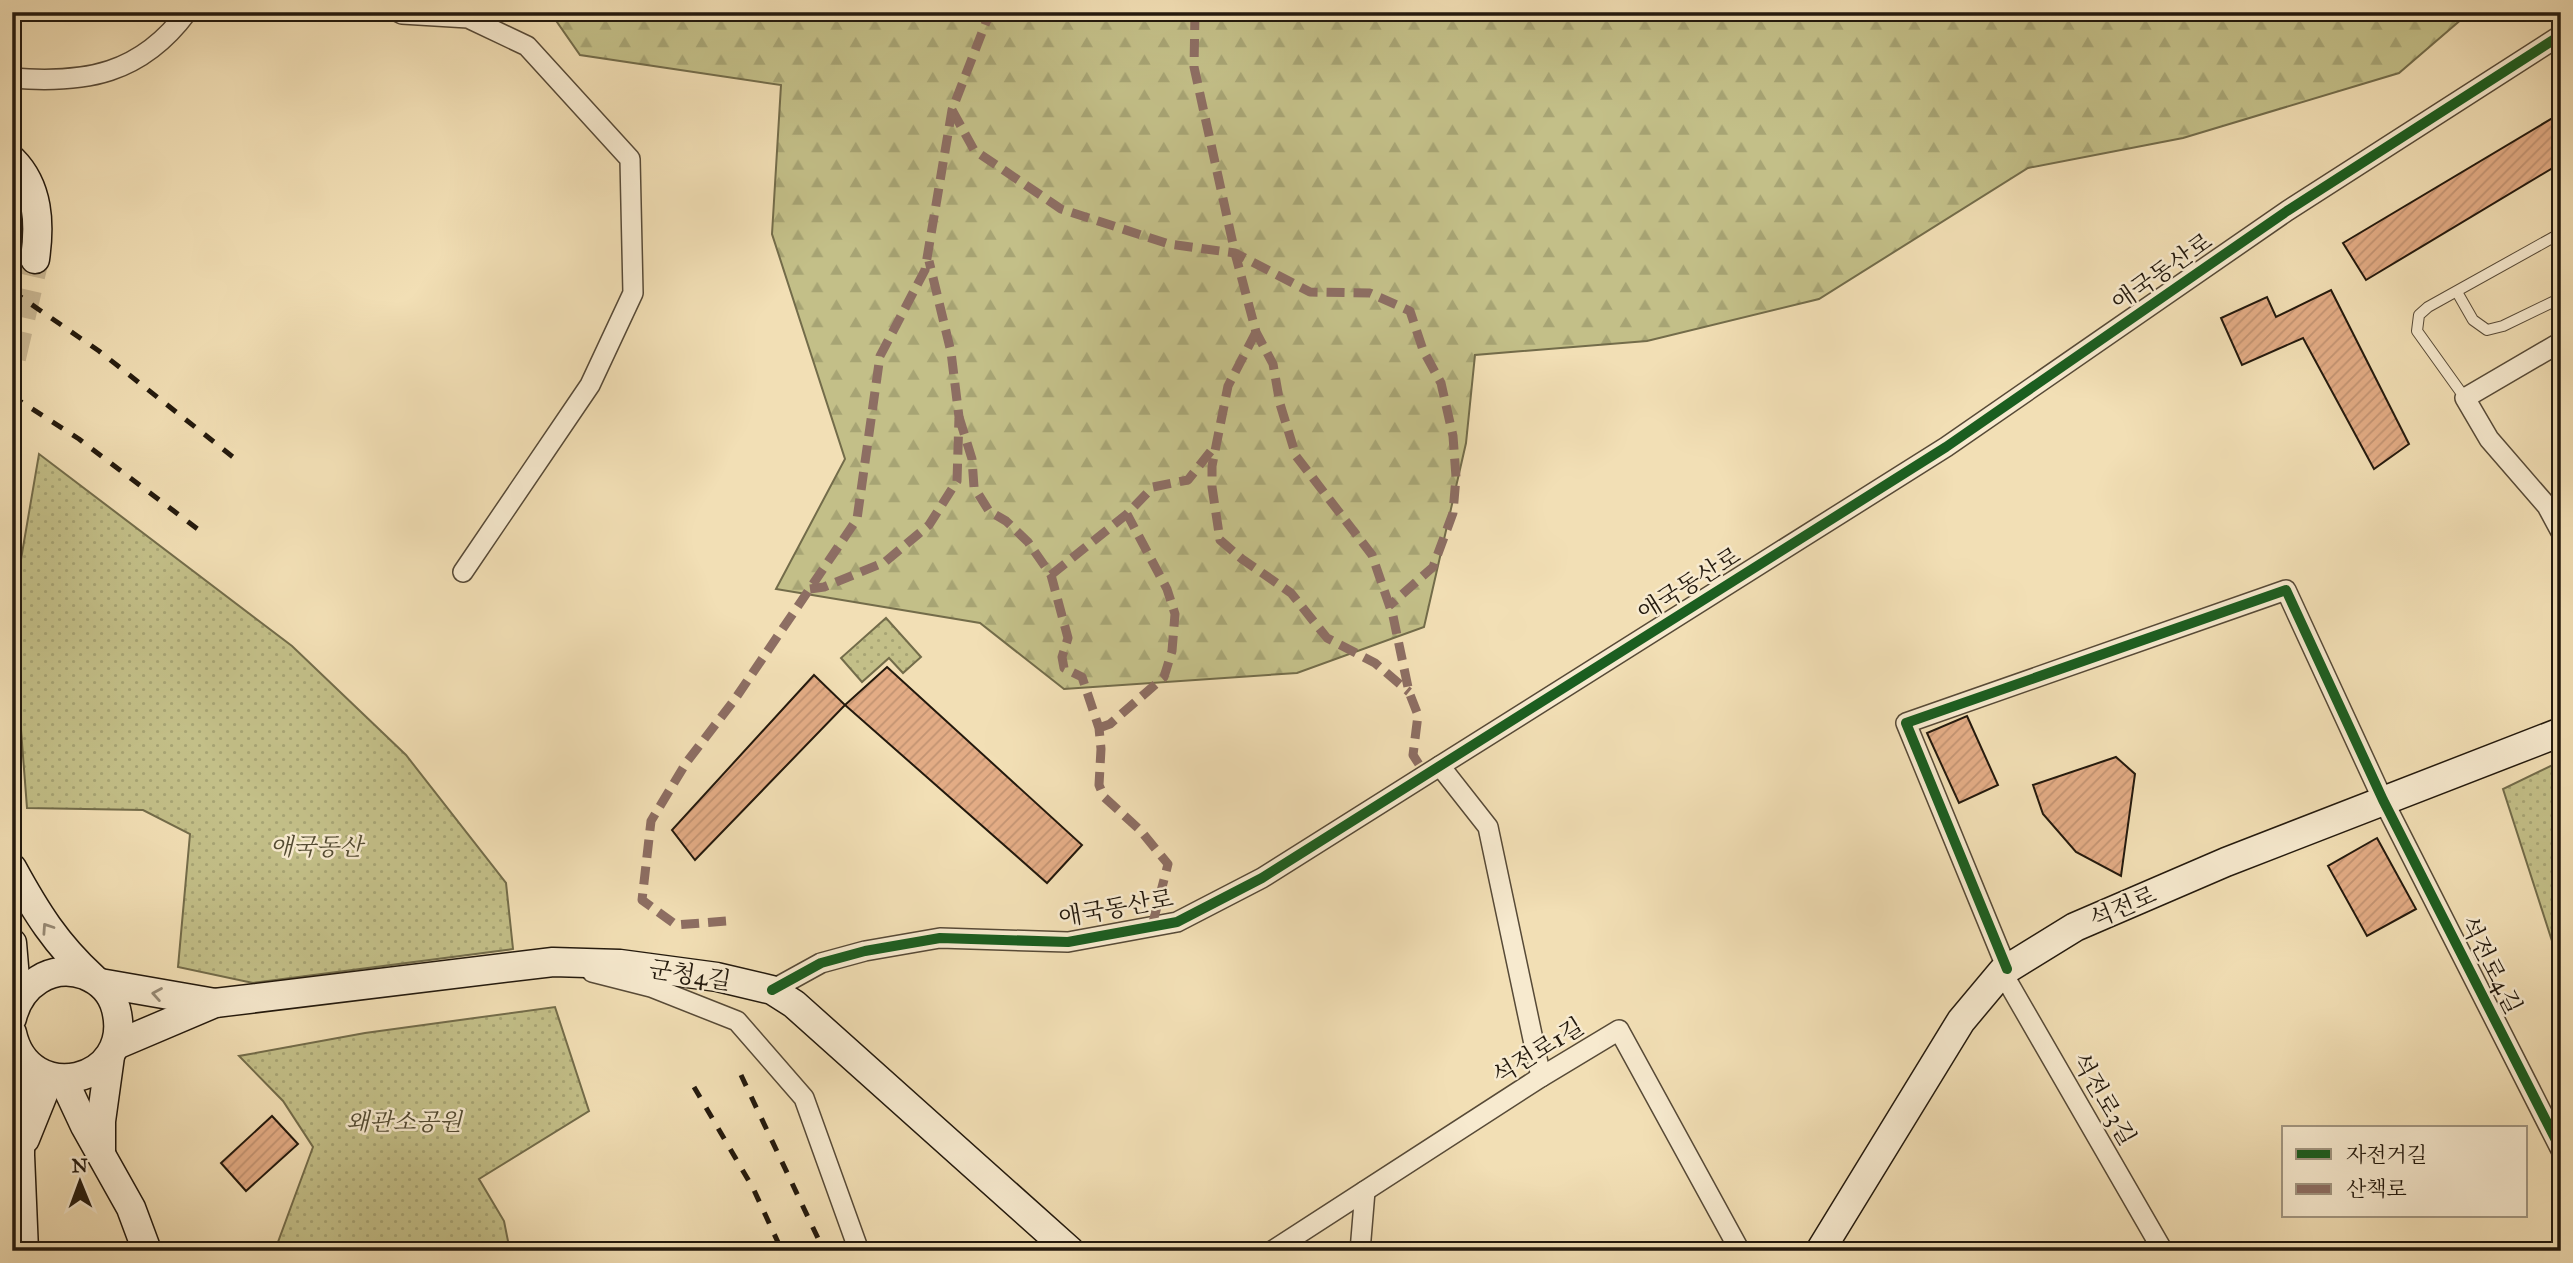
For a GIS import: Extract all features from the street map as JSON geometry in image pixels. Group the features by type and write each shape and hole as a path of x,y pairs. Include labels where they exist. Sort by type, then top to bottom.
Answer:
{"street":[{"path":"12,78 53,82 106,72 144,56 176,27 187,12"},
{"path":"398,12 468,18 527,46 630,159 633,293 590,385 463,572"},
{"name":"애국동산로","path":"772,990 821,963 890,946 940,938 1069,942 1177,922 1262,878 1946,447 2287,211 2561,35"},
{"path":"12,160 22,170 34,197 38,235 35,259"},
{"path":"2561,342 2465,398 2489,439 2547,506 2561,532"},
{"name":"석전로4길","path":"2004,971 1906,723 2286,590 2383,800 2561,1150"},
{"name":"석전로","path":"1821,1251 1961,1021 2004,971 2075,927 2226,862 2561,732"},
{"path":"1440,766 1488,827 1541,1077"},
{"path":"12,868 48,930 71,958 114,1001 120,1023 102,1108 101,1154"},
{"path":"12,943 24,1251"},
{"path":"553,962 651,987 737,1021 804,1098 859,1251"},
{"name":"군청4길","path":"96,981 215,1003 553,962 620,964 717,977 772,990 794,1004 1070,1251"},
{"name":"석전로3길","path":"2004,971 2163,1251"},
{"path":"96,981 76,972 58,972 41,977 27,988 15,1028 34,1069 57,1078 81,1077 97,1069 113,1050"},
{"name":"군청4길","path":"113,1050 215,1003"},
{"name":"석전로1길","path":"1272,1251 1541,1077 1619,1030 1740,1251"},
{"path":"20,1155 32,1123 57,1078"},
{"path":"57,1078 131,1208 147,1251"},
{"path":"32,1123 43,1119 62,1119 85,1126"},
{"path":"1360,1251 1365,1191"}],"lane":[{"path":"2465,398 2417,331 2419,315 2428,307 2561,233"},
{"path":"2457,292 2473,320 2487,330 2503,326 2561,298"}],"green space":[{"path":"550,12 2470,12 2399,73 2183,138 2028,168 1819,299 1647,341 1475,355 1466,443 1424,627 1297,673 1064,689 980,623 776,589 845,459 772,234 781,85 580,55"},
{"name":"애국동산","path":"39,454 292,646 406,755 506,883 513,949 253,983 178,967 190,834 143,810 27,808 12,612"},
{"path":"886,618 921,657 903,673 889,658 862,682 841,658"},
{"path":"2561,761 2561,969 2503,789"},
{"name":"왜관소공원","path":"555,1007 589,1111 479,1179 504,1221 510,1251 285,1251 278,1242 313,1147 283,1101 239,1056 365,1033"}],"building":[{"path":"2561,113 2561,163 2366,280 2343,243"},
{"path":"2331,290 2409,444 2374,469 2303,338 2242,365 2221,318 2267,297 2276,317"},
{"path":"887,667 1082,845 1047,883 845,705"},
{"path":"814,675 845,705 695,860 672,830"},
{"path":"1967,716 1998,785 1959,803 1927,733"},
{"path":"2116,757 2135,774 2121,876 2076,852 2043,814 2033,785"},
{"path":"2377,838 2416,909 2367,936 2328,866"},
{"path":"272,1116 298,1144 246,1191 221,1163"}],"tunnel":[{"path":"12,358 35,259"}],"railway":[{"path":"12,291 99,351 233,457"},
{"path":"12,396 79,439 199,530"},
{"path":"741,1075 824,1251"},
{"path":"694,1087 753,1188 782,1251"}],"marked path":[{"path":"726,921 676,925 642,900 651,821 686,763 735,699 857,519 880,356 925,270 952,110 990,12"},
{"path":"1195,12 1194,67 1235,253 1256,332 1273,364 1280,404 1296,456 1372,555 1393,616 1409,692 1418,715 1413,755 1426,775"},
{"path":"952,110 974,150 1061,209 1169,244 1235,253 1310,292 1370,293 1410,311 1423,350 1441,383 1453,436 1456,477 1453,513 1433,567 1389,606"},
{"path":"810,589 824,587 885,562 929,525 957,481 959,417 951,352 929,261"},
{"path":"1256,332 1228,386 1212,466 1212,487 1220,540 1291,593 1327,638 1375,663 1409,692"},
{"path":"959,417 972,459 974,487 989,511 1006,521 1028,542 1051,575 1068,638 1062,657 1064,668 1082,677 1099,728 1099,785 1104,797 1140,830 1168,864 1152,926"},
{"path":"1051,575 1127,514 1153,487 1188,480 1214,447"},
{"path":"1099,728 1110,724 1164,677 1172,651 1175,614 1167,589 1127,514"}],"cycle path":[{"path":"772,990 821,963 865,951 940,938 1068,942 1177,922 1262,878 1946,447 2287,211 2561,35"},
{"path":"2007,969 1906,723 2286,590 2383,800 2561,1150"}]}
